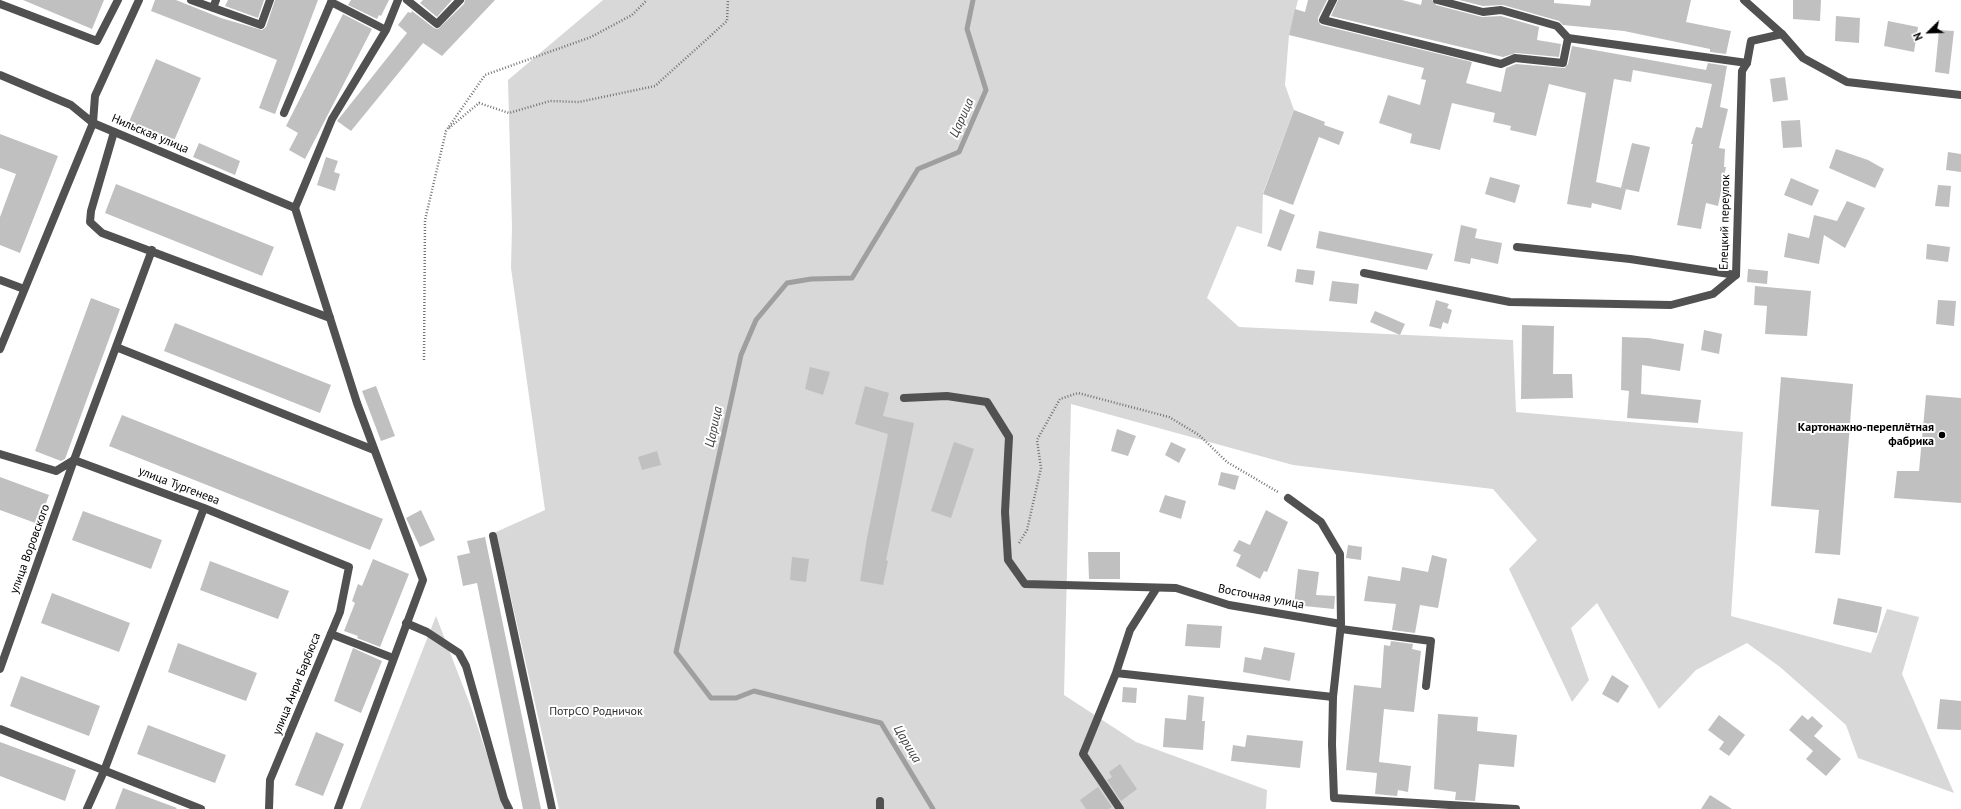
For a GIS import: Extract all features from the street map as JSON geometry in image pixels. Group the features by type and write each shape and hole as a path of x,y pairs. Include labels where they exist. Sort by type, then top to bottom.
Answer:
{"street":[{"path":"0,4 97,41 118,0"},
{"path":"0,348 93,123 96,96 139,0"},
{"path":"191,0 214,4 261,25 270,0"},
{"path":"338,809 406,622 423,580 357,403 295,208 332,118 386,30 398,0"},
{"path":"409,0 437,24 460,0"},
{"path":"1333,0 1323,20 1501,64 1515,58 1563,63 1568,38"},
{"path":"1437,0 1483,12 1501,10 1557,26 1568,38 1747,62"},
{"path":"1744,0 1782,34 1802,58 1847,82 1961,95"},
{"path":"284,114 331,1 386,30"},
{"name":"Елецкий переулок","path":"1364,273 1510,302 1671,305 1713,294 1736,275 1742,71 1747,62 1750,41 1782,34"},
{"name":"Нильская улица","path":"0,75 70,104 93,123 295,208"},
{"path":"114,132 90,211 90,222 102,233 152,250 330,318"},
{"path":"1517,247 1630,259 1736,275"},
{"name":"улица Воровского","path":"0,669 74,460 152,250"},
{"path":"0,280 24,289"},
{"path":"116,347 374,450"},
{"path":"904,398 948,396 987,402 1009,437 1005,512 1008,560"},
{"path":"0,454 56,471 74,460"},
{"name":"улица Тургенева","path":"74,460 204,508 349,567"},
{"path":"1288,498 1321,522 1340,554 1341,627 1333,697 1332,744 1334,798 1516,809"},
{"path":"88,809 104,771 204,508"},
{"path":"493,536 552,809"},
{"name":"Восточная улица","path":"1008,560 1025,584 1156,589 1176,588 1229,605 1341,627 1431,641 1426,686"},
{"name":"улица Анри Барбюса","path":"269,809 270,780 340,612 349,567"},
{"path":"1120,809 1083,754 1116,673 1130,630 1156,589"},
{"path":"406,622 427,632 459,653 466,666 485,728 504,799 509,809"},
{"path":"331,634 393,658"},
{"path":"1116,673 1333,697"},
{"path":"0,729 201,809"}],"path":[{"path":"424,360 425,220 446,131 485,75 591,37 632,15 647,0"},
{"path":"446,131 478,103 509,113 550,101 579,102 655,86 726,21 728,0"},
{"path":"1008,560 1027,530 1040,468 1037,440 1060,399 1078,392 1170,417 1199,435 1227,462 1288,498"}],"green space":[{"name":"ПотрСО Родничок","path":"603,0 1298,0 1289,35 1285,85 1294,110 1263,193 1262,234 1237,226 1207,298 1239,327 1513,340 1516,412 1743,432 1731,616 1871,653 1887,609 1919,617 1902,674 1954,793 1858,758 1846,725 1780,667 1747,643 1696,670 1659,709 1597,603 1571,628 1589,680 1572,702 1509,569 1537,540 1493,489 1293,465 1071,404 1064,695 1136,742 1267,790 1266,809 559,809 496,532 545,510 511,268 512,227 508,80"},
{"path":"436,616 471,707 505,809 360,809"}],"building":[{"path":"23,0 104,0 92,29"},
{"path":"155,0 176,0 221,18 262,30 266,27 275,0 318,0 275,114 259,108 277,60 151,11"},
{"path":"228,0 264,0 258,18 225,6"},
{"path":"351,0 389,0 381,16 379,15 377,19 348,5"},
{"path":"423,0 452,0 437,17 420,3"},
{"path":"465,0 495,0 442,56 423,43 351,131 337,121 407,33 398,25 408,12 411,13 412,11 434,28 438,29 464,4"},
{"path":"1308,0 1327,0 1318,18 1321,25 1472,62 1466,83 1501,92 1506,68 1516,64 1565,68 1568,64 1572,46 1706,70 1708,63 1727,66 1720,107 1728,109 1719,148 1725,149 1724,167 1726,167 1718,206 1706,203 1701,229 1677,225 1693,144 1691,144 1696,127 1702,128 1712,84 1633,70 1631,82 1614,79 1596,182 1626,189 1621,210 1592,203 1591,208 1567,204 1586,93 1549,84 1536,136 1510,130 1511,126 1493,122 1495,113 1452,103 1440,150 1410,143 1412,134 1379,123 1388,95 1420,105 1426,80 1421,79 1424,68 1289,35 1295,9 1305,12"},
{"path":"1338,0 1402,0 1421,5 1422,0 1432,0 1436,5 1482,17 1501,16 1539,27 1537,40 1561,44 1559,57 1516,53 1503,57 1331,16"},
{"path":"1459,0 1554,0 1554,3 1590,6 1591,0 1691,0 1686,22 1731,31 1726,54 1710,52 1710,49 1624,31 1563,25 1559,21 1503,5 1483,6"},
{"path":"1793,0 1821,0 1820,21 1793,19"},
{"path":"343,14 372,29 305,159 289,150 298,133 286,126"},
{"path":"1836,16 1860,18 1859,43 1835,41"},
{"path":"1888,21 1918,27 1914,52 1884,46"},
{"path":"1939,30 1954,31 1949,74 1935,72"},
{"path":"156,59 201,78 173,143 128,124"},
{"path":"1785,77 1788,100 1773,102 1770,79"},
{"path":"1294,110 1325,122 1324,125 1344,132 1339,145 1319,137 1293,205 1263,194"},
{"path":"1800,120 1802,147 1783,148 1781,121"},
{"path":"0,134 58,156 20,253 0,245 0,217 16,174 0,168"},
{"path":"199,143 240,161 235,175 193,157"},
{"path":"1632,143 1650,147 1639,192 1621,188"},
{"path":"1836,149 1868,160 1884,169 1875,188 1829,168"},
{"path":"1948,152 1961,154 1961,172 1946,170"},
{"path":"326,157 338,161 334,172 340,174 335,191 317,185"},
{"path":"1490,177 1520,185 1515,203 1485,194"},
{"path":"1791,178 1819,190 1812,206 1784,195"},
{"path":"116,184 274,247 262,276 105,213"},
{"path":"1938,185 1951,186 1949,207 1935,206"},
{"path":"1847,201 1865,208 1845,248 1824,235 1819,264 1784,257 1788,233 1809,238 1814,215 1837,221"},
{"path":"1280,209 1295,215 1281,251 1267,246"},
{"path":"1461,225 1477,229 1475,238 1502,243 1498,264 1471,258 1470,264 1454,261"},
{"path":"1319,231 1433,254 1427,270 1316,248"},
{"path":"1927,244 1950,247 1948,262 1926,259"},
{"path":"1297,269 1315,271 1313,285 1295,282"},
{"path":"1748,269 1768,271 1767,284 1747,282"},
{"path":"1332,281 1359,284 1357,304 1329,301"},
{"path":"1755,286 1811,291 1807,336 1765,334 1767,306 1754,305"},
{"path":"91,298 120,309 65,459 61,461 35,451"},
{"path":"1436,300 1449,304 1447,308 1452,310 1448,324 1443,322 1441,329 1429,326"},
{"path":"1938,300 1956,301 1954,326 1936,324"},
{"path":"1375,311 1405,324 1400,335 1370,322"},
{"path":"175,323 331,385 320,413 164,351"},
{"path":"1522,325 1554,326 1553,374 1572,374 1573,398 1521,399"},
{"path":"1704,330 1722,334 1719,354 1701,350"},
{"path":"1622,337 1648,338 1684,344 1680,371 1642,365 1641,394 1701,400 1698,423 1627,418 1629,391 1621,390"},
{"path":"810,367 830,372 823,395 805,389"},
{"path":"1781,377 1853,384 1840,555 1815,553 1819,510 1771,506"},
{"path":"376,386 395,436 381,441 362,391"},
{"path":"865,386 889,393 883,416 914,423 886,560 888,561 883,585 860,581 888,434 855,424"},
{"name":"Картонажно-переплётная фабрика","path":"1926,395 1961,398 1961,503 1894,498 1897,471 1919,471"},
{"path":"122,415 383,519 370,550 109,446"},
{"path":"1117,429 1136,436 1128,456 1111,451"},
{"path":"954,442 974,449 951,518 931,511"},
{"path":"1171,442 1186,449 1179,463 1165,455"},
{"path":"657,451 661,465 642,470 638,457"},
{"path":"1221,472 1239,476 1235,490 1218,485"},
{"path":"0,477 49,495 38,524 0,510"},
{"path":"1165,495 1186,501 1181,519 1159,512"},
{"path":"421,510 435,540 420,547 406,518"},
{"path":"1266,510 1288,522 1267,572 1264,571 1260,579 1236,566 1241,555 1233,551 1239,540 1250,545"},
{"path":"83,511 162,540 151,569 72,540"},
{"path":"485,537 541,809 523,809 477,583 463,586 457,556 470,553 467,541"},
{"path":"1348,545 1362,547 1361,560 1346,558"},
{"path":"1088,552 1120,552 1120,579 1089,579"},
{"path":"1432,555 1447,559 1438,608 1420,605 1415,633 1392,630 1396,604 1364,601 1368,576 1400,581 1402,567 1428,572"},
{"path":"792,557 809,559 806,582 790,580"},
{"path":"373,559 409,574 380,647 344,631 355,603 352,601 358,584 362,586"},
{"path":"210,561 289,591 278,619 200,590"},
{"path":"1298,569 1319,572 1316,595 1335,596 1334,609 1294,605"},
{"path":"52,593 130,623 119,652 41,623"},
{"path":"1838,598 1882,607 1877,633 1833,624"},
{"path":"1187,624 1222,626 1220,648 1185,646"},
{"path":"1391,641 1413,644 1412,649 1421,651 1414,712 1384,709 1379,762 1411,766 1408,792 1398,790 1397,796 1375,794 1377,773 1346,770 1354,685 1381,688 1384,645 1390,646"},
{"path":"178,643 257,673 246,701 168,672"},
{"path":"1264,647 1295,653 1290,681 1243,672 1245,657 1261,660"},
{"path":"353,648 382,661 361,713 334,701"},
{"path":"1612,675 1629,686 1618,703 1602,694"},
{"path":"21,676 100,706 89,736 10,706"},
{"path":"1123,687 1137,688 1136,703 1122,702"},
{"path":"1188,695 1204,697 1202,721 1205,721 1203,750 1163,747 1165,718 1186,720"},
{"path":"1940,699 1961,701 1961,730 1937,729"},
{"path":"1438,714 1478,717 1477,731 1517,735 1514,767 1479,764 1475,801 1455,800 1456,792 1434,789"},
{"path":"1719,715 1745,735 1729,756 1719,749 1724,742 1708,730"},
{"path":"1802,715 1808,720 1812,716 1823,726 1814,736 1841,759 1826,776 1806,759 1813,751 1789,730"},
{"path":"148,725 226,755 215,783 137,754"},
{"path":"316,732 344,744 323,796 295,785"},
{"path":"1247,735 1303,741 1300,768 1231,761 1233,745 1245,747"},
{"path":"0,742 76,770 65,801 0,776"},
{"path":"1120,764 1137,789 1121,801 1107,780 1112,777 1109,772"},
{"path":"1098,787 1112,807 1109,809 1086,809 1080,800"},
{"path":"123,788 177,808 115,809"},
{"path":"1710,795 1732,809 1701,809"}],"waterway":[{"name":"Царица","path":"933,809 881,723 754,691 736,698 711,698 676,652 741,355 756,320 787,283 811,279 852,278 918,169 959,152 986,90 967,29 973,0"}],"place":[{"name":"Картонажно-переплётная фабрика","path":"1942,435"}]}
